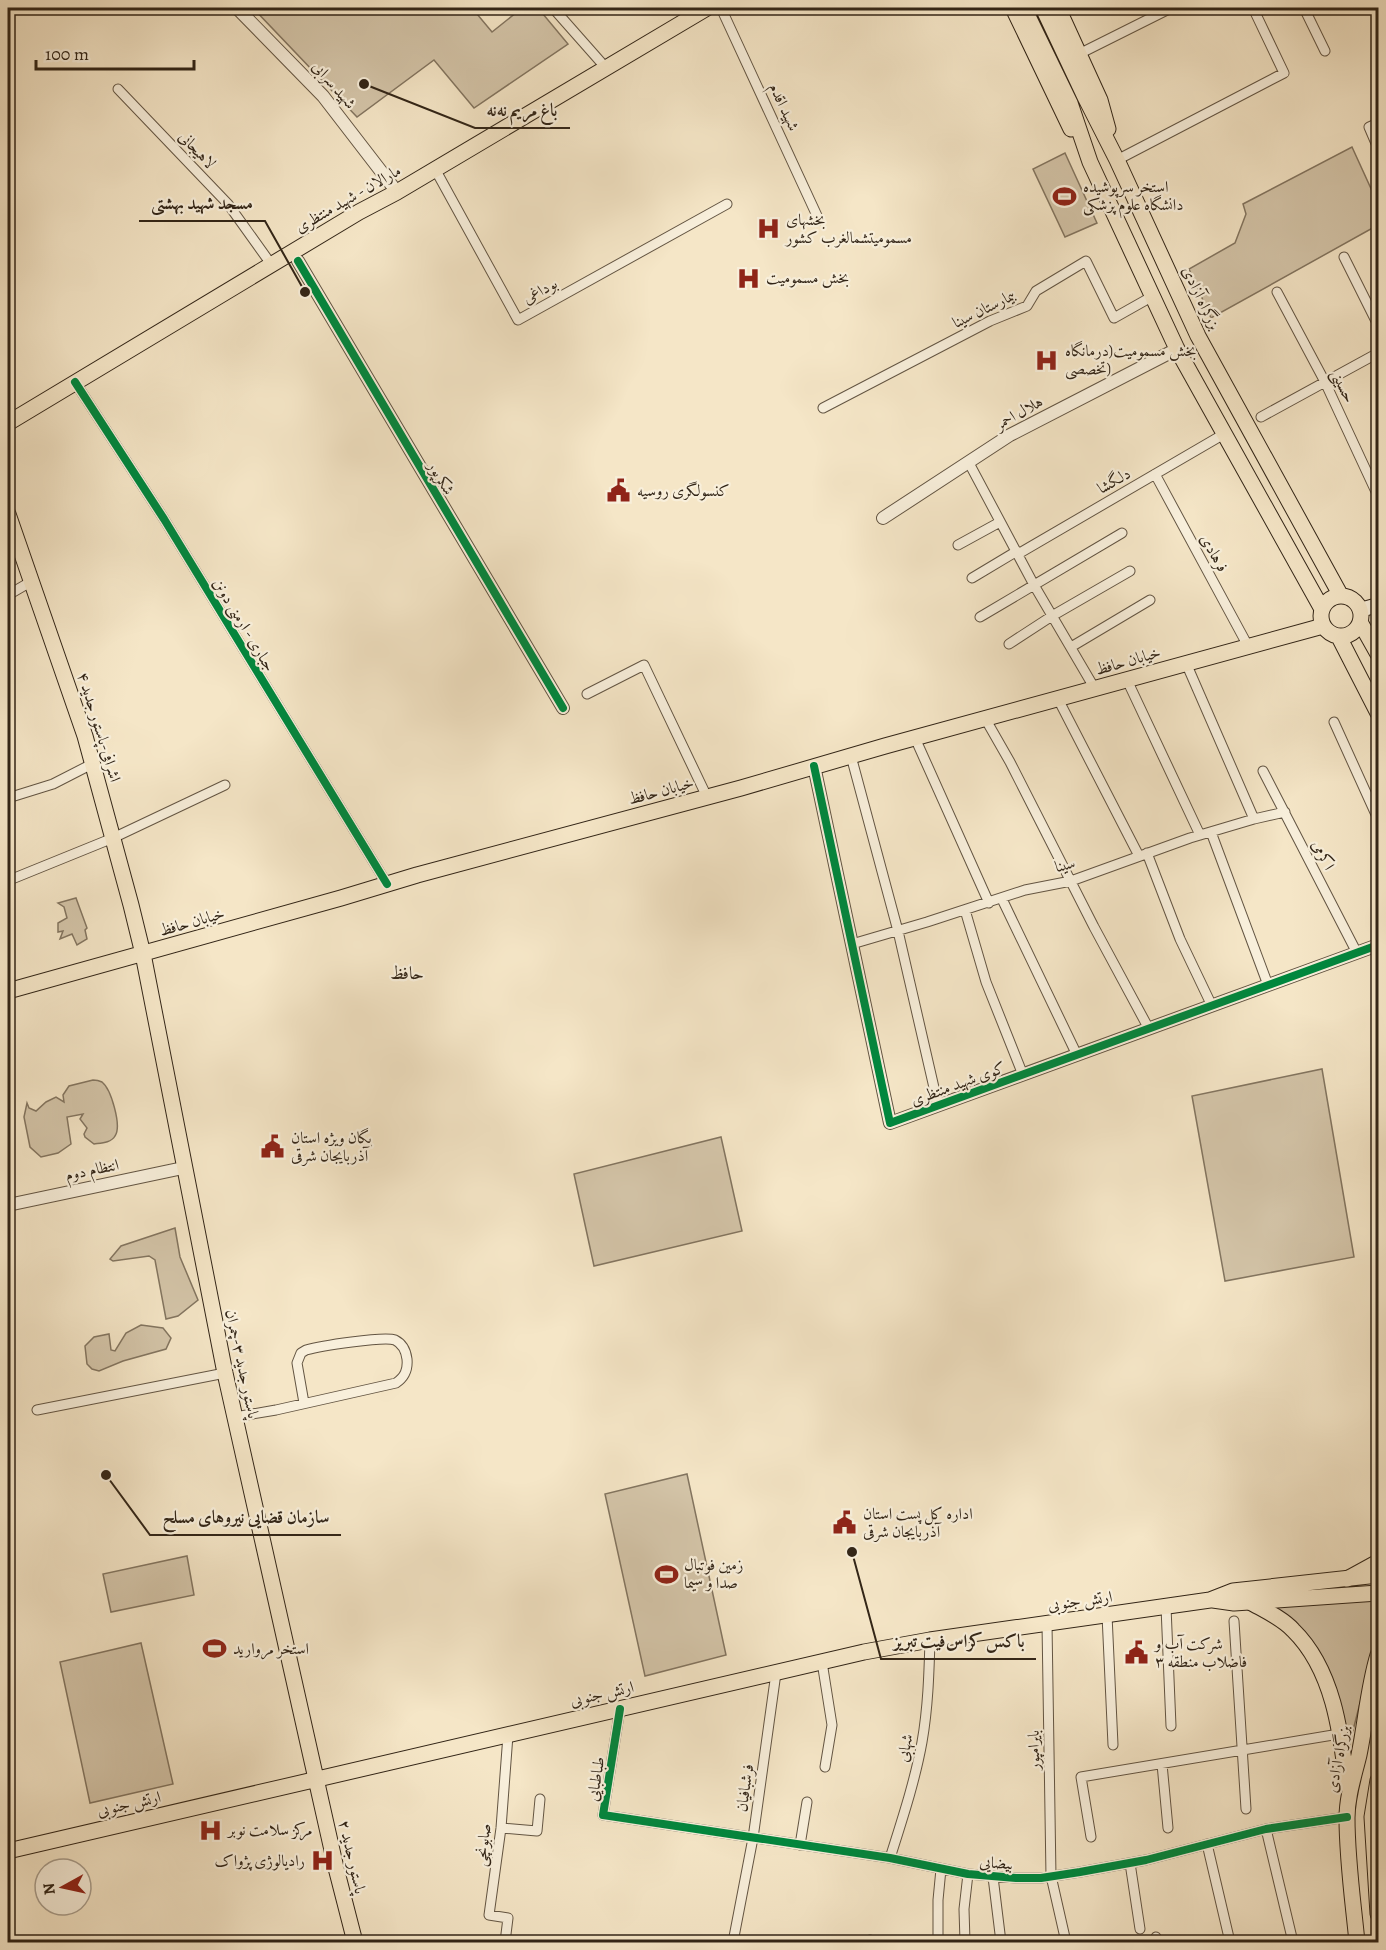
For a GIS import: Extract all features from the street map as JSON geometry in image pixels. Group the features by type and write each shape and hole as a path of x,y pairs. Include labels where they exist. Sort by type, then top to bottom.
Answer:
{"main road":[{"name":"مارالان - شهید منتظری","path":"8,423 358,212 397,192 707,8"},
{"path":"1013,8 1062,112 1090,162 1178,349 1322,609"},
{"path":"1024,8 1070,103 1090,162"},
{"name":"بزرگراه آزادی","path":"1043,8 1084,97 1117,160 1198,336 1341,596"},
{"path":"1058,8 1100,100 1117,160"},
{"name":"اشرافی-پاستور جدید ۴","path":"8,514 85,736 143,954"},
{"path":"1378,605 1360,616 1353,633 1340,637 1333,635 1323,626 1321,620 1322,609 1329,600 1341,596 1353,600 1360,616 1378,654"},
{"name":"خیابان حافظ","path":"8,991 1323,626"},
{"path":"1340,637 1378,713"},
{"name":"پاستور جدید ۳-چمران","path":"143,954 183,1168 225,1373 316,1780"},
{"path":"1347,1579 1378,1562"},
{"path":"1210,1600 1233,1591 1378,1575"},
{"path":"1210,1600 1234,1603 1378,1593"},
{"name":"ارتش جنوبی","path":"8,1851 822,1662 930,1640 1210,1600"},
{"path":"1250,1602 1292,1628 1312,1651 1327,1683 1345,1762 1349,1797"},
{"name":"بزرگراه آزادی","path":"1357,1942 1349,1871 1347,1817 1371,1679 1378,1655"},
{"path":"1359,1753 1378,1690"},
{"path":"1378,1779 1372,1817 1378,1914"},
{"name":"پاستور جدید ۲","path":"316,1780 355,1942"}],"street":[{"name":"شهید سرابی","path":"237,8 323,96 397,192"},
{"path":"553,8 606,68"},
{"name":"شهید اقدم","path":"720,8 819,220"},
{"path":"1079,54 1171,8"},
{"path":"1117,160 1284,73 1252,8"},
{"path":"1304,8 1325,51"},
{"name":"لاهیجانی","path":"118,89 228,204 271,264"},
{"path":"1378,123 1369,127 1378,147"},
{"name":"بوداغی","path":"435,169 518,320 727,204"},
{"path":"1344,258 1378,325"},
{"name":"شکرپور","path":"298,261 563,708"},
{"name":"بیمارستان سینا","path":"823,408 990,321 1027,306 1036,291 1086,261 1114,318 1153,296"},
{"name":"حسینی","path":"1277,292 1325,382 1378,495"},
{"name":"هلال احمر","path":"883,518 1010,435 1178,349"},
{"path":"1261,417 1378,353"},
{"name":"جباری - ارمنی دونن","path":"75,382 164,519 387,884"},
{"name":"دلگشا","path":"972,578 1224,434"},
{"path":"969,463 1034,585 1095,689"},
{"name":"فرهادی","path":"1155,474 1248,646"},
{"path":"958,545 1000,522"},
{"path":"980,617 1122,533"},
{"path":"1009,644 1052,616 1131,571"},
{"path":"8,595 32,582"},
{"path":"1071,647 1150,600"},
{"path":"1186,663 1254,819"},
{"path":"587,694 644,665 707,797"},
{"path":"1127,680 1200,835"},
{"path":"1058,699 1143,854 1212,1006"},
{"path":"986,720 1149,1029"},
{"path":"1334,723 1378,819"},
{"path":"915,738 989,903"},
{"path":"851,756 898,931 938,1105"},
{"path":"8,798 53,784 92,764"},
{"name":"کوی شهید منتظری","path":"814,766 890,1123 1378,945"},
{"name":"اکرمی","path":"1263,771 1357,953"},
{"path":"12,879 113,838 225,785"},
{"name":"سینا","path":"852,944 989,903 1024,890 1071,881 1200,835 1285,812"},
{"path":"1211,832 1268,985"},
{"path":"1002,898 1077,1055"},
{"path":"965,910 986,982 1023,1075"},
{"name":"انتظام دوم","path":"8,1205 183,1168"},
{"path":"235,1417 304,1403 396,1383 405,1374 407,1368 405,1350 398,1341 384,1338 306,1350 298,1357 297,1363 304,1403"},
{"path":"38,1410 225,1373"},
{"path":"1166,1607 1171,1726"},
{"path":"1107,1615 1113,1745"},
{"path":"1234,1621 1246,1809"},
{"name":"بایرامپور","path":"1047,1624 1051,1876 1066,1942"},
{"name":"شهابی","path":"890,1858 922,1743 928,1692 930,1640"},
{"path":"822,1662 832,1725 825,1767"},
{"name":"فرشبافیان","path":"733,1942 753,1838 776,1672"},
{"name":"طباطبایی","path":"620,1709 603,1815 641,1821"},
{"path":"1091,1838 1081,1777 1339,1734"},
{"name":"صابونچی","path":"505,1942 508,1918 489,1915 501,1828 508,1735"},
{"path":"1162,1764 1168,1828"},
{"path":"501,1828 537,1831 540,1799"},
{"path":"800,1845 807,1802"},
{"name":"بیضایی","path":"641,1821 890,1858 968,1874 1041,1878 1130,1863 1266,1829 1347,1817"},
{"path":"1266,1829 1293,1942"},
{"path":"1207,1844 1230,1942"},
{"path":"1130,1863 1140,1929"},
{"path":"938,1942 941,1869"},
{"path":"964,1942 964,1909 968,1874"},
{"path":"993,1877 1001,1942"}],"shaded area":[{"path":"253,8 472,8 492,32 522,8 538,8 568,44 474,108 434,60 357,117"},
{"path":"1352,147 1378,204 1378,225 1211,318 1189,269 1235,243 1246,214 1243,204"},
{"name":"استخر سرپوشیده دانشگاه علوم پزشکی","path":"1065,153 1097,223 1065,237 1033,169"},
{"path":"76,898 87,928 85,930 87,939 77,945 72,934 60,939 63,931 58,932 58,923 67,918 64,907 58,903"},
{"path":"1322,1069 1354,1257 1225,1281 1192,1096"},
{"path":"93,1080 102,1082 112,1100 117,1124 115,1136 103,1143 94,1144 85,1137 87,1128 80,1119 83,1114 67,1117 71,1144 58,1153 41,1157 30,1147 24,1117 27,1103 29,1108 36,1111 56,1097 64,1102 63,1095 69,1086"},
{"path":"721,1137 742,1231 594,1266 574,1174"},
{"path":"175,1228 180,1257 198,1300 178,1316 166,1319 155,1260 149,1256 113,1261 110,1259 121,1246"},
{"path":"141,1325 163,1328 171,1338 166,1349 123,1361 99,1371 87,1364 85,1346 94,1337 109,1334 111,1350 115,1351 126,1333"},
{"name":"زمین فوتبال صدا و سیما","path":"687,1474 726,1655 645,1676 605,1494"},
{"path":"187,1556 194,1595 111,1612 103,1574"},
{"path":"1378,1600 1378,1633 1349,1746 1337,1696 1267,1605"},
{"path":"141,1643 173,1784 90,1803 60,1662"}],"cycle path":[{"path":"298,261 563,708"},
{"path":"75,382 164,519 387,884"},
{"path":"814,766 890,1123 1378,945"},
{"path":"620,1709 603,1815 890,1858 968,1874 1041,1878 1146,1860 1266,1829 1347,1817"}],"place":[{"name":"باغ مریم نه‌نه","path":"364,84"},
{"name":"استخر سرپوشیده دانشگاه علوم پزشکی","path":"1065,196"},
{"name":"بخشهای مسمومیتشمالغرب کشور","path":"768,229"},
{"name":"بخش مسمومیت","path":"748,278"},
{"name":"مسجد شهید بهشتی","path":"305,292"},
{"name":"بخش مسمومیت(درمانگاه تخصصی)","path":"1047,360"},
{"name":"کنسولگری روسیه","path":"619,491"},
{"name":"یگان ویژه استان آذربایجان شرقی","path":"273,1147"},
{"name":"سازمان قضایی نیروهای مسلح","path":"106,1475"},
{"name":"اداره کل پست استان آذربایجان شرقی","path":"845,1523"},
{"name":"باکس کراس‌فیت تبریز","path":"852,1552"},
{"name":"زمین فوتبال صدا و سیما","path":"666,1574"},
{"name":"استخر مروارید","path":"215,1649"},
{"name":"شرکت آب و فاضلاب منطقه ۳","path":"1137,1653"},
{"name":"مرکز سلامت نوبر","path":"210,1830"},
{"name":"رادیالوژی پژواک","path":"323,1861"}],"district":[{"name":"حافظ","path":"407,973"}]}
